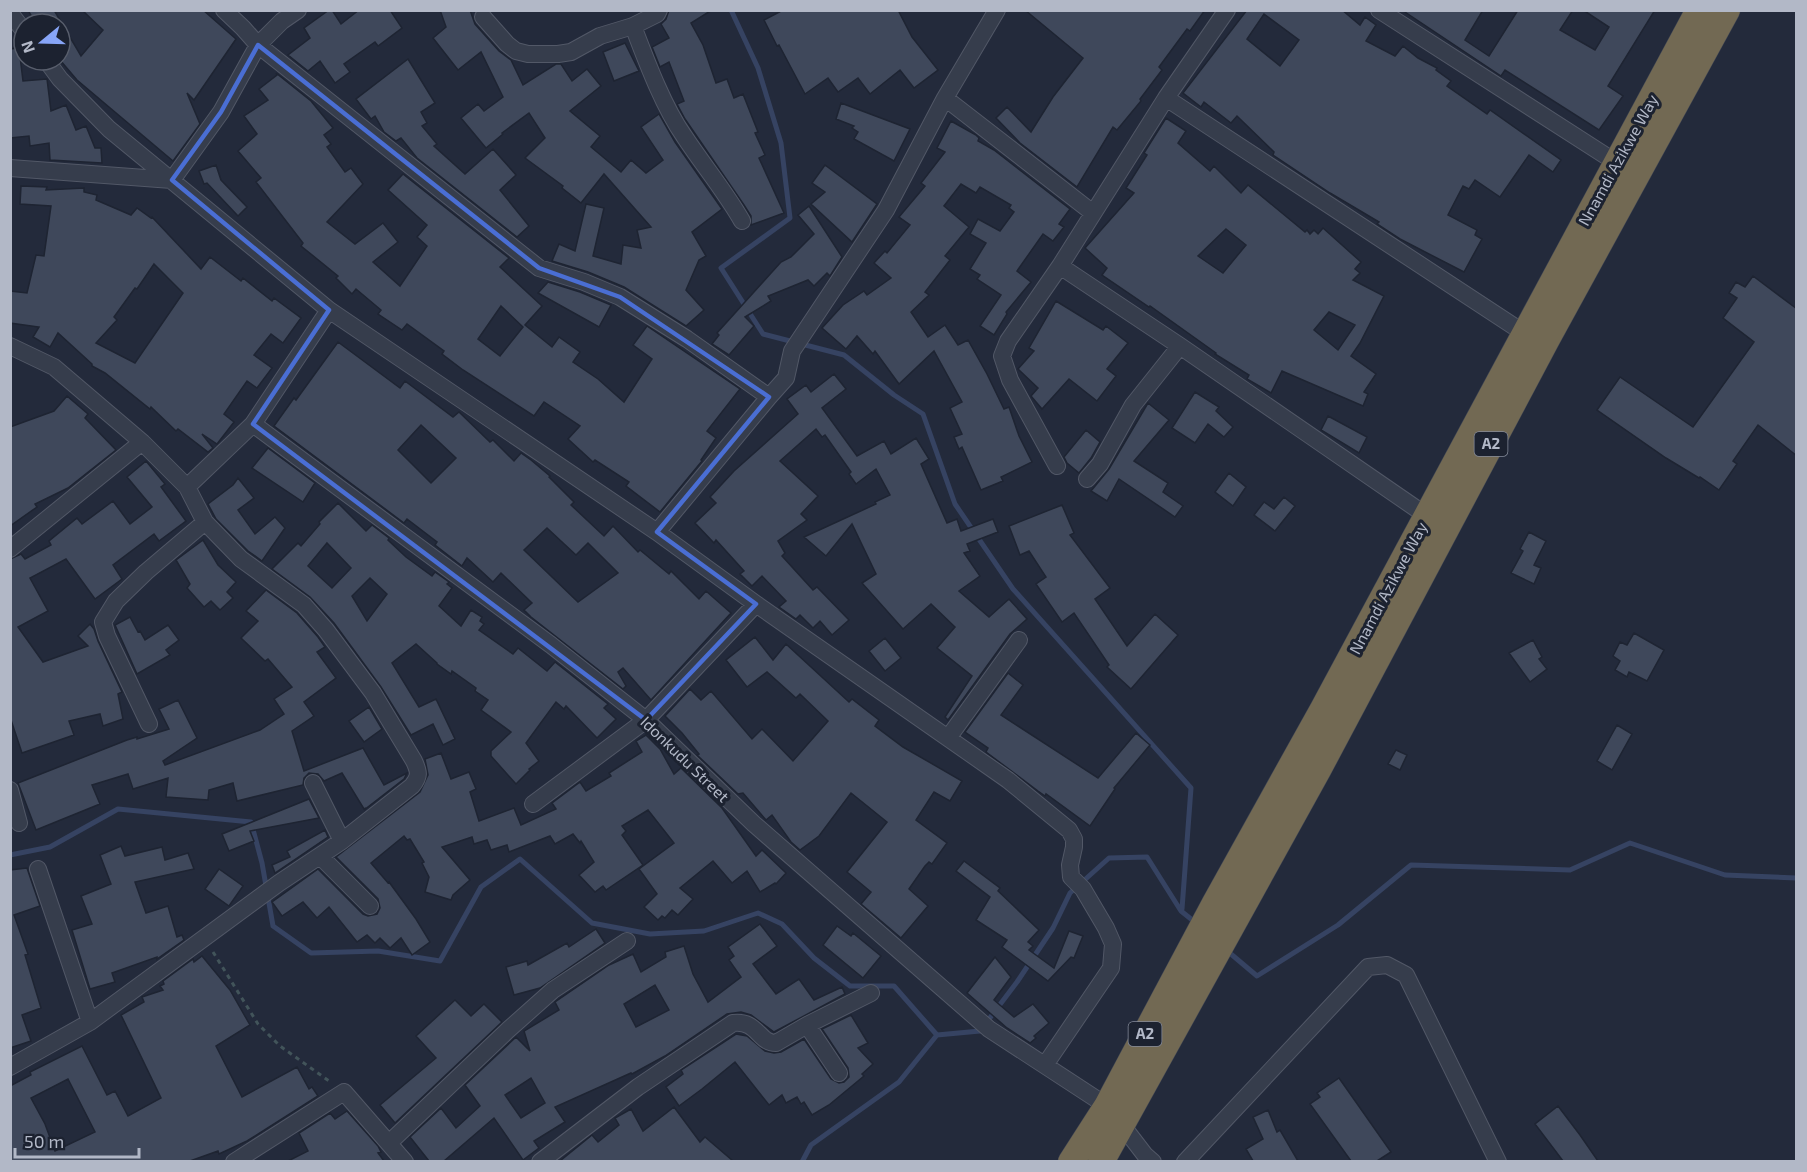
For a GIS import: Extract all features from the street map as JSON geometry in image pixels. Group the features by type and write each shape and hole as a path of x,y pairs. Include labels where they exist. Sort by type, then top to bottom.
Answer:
{"highway":[{"name":"Nnamdi Azikwe Way","path":"1101,1161 1114,1115 1215,903 1323,709 1699,10"},
{"name":"Nnamdi Azikwe Way","path":"1071,1161 1114,1115 1318,770 1547,339 1727,10"}],"street":[{"path":"224,10 258,45 539,268 584,282 620,297 687,339 769,397"},
{"path":"172,180 221,112 258,45 282,21 298,10"},
{"path":"483,17 507,44 516,51 528,54 571,52 600,36 633,26 657,14 659,10"},
{"path":"657,532 786,378 792,351 886,210 945,98 997,10"},
{"path":"1057,466 1010,380 1002,357 1008,341 1060,266 1166,98 1227,10"},
{"path":"1379,10 1617,163"},
{"path":"633,26 641,49 682,135 717,181 742,221"},
{"path":"55,72 109,129 330,310 657,532 1008,780 1069,830 1074,839 1070,872 1106,928 1113,944 1111,968 1044,1065"},
{"path":"945,98 1093,213"},
{"path":"1166,98 1524,333"},
{"path":"10,168 172,180"},
{"path":"1060,266 1427,516"},
{"path":"187,487 253,424 330,310"},
{"path":"10,346 54,367 142,442 187,487 205,522 241,559 304,605 326,630 373,693 419,772 419,778 412,786 342,841 262,895 90,1022 10,1067"},
{"path":"1087,479 1100,464 1133,405 1180,346"},
{"name":"Idonkudu Street","path":"253,424 550,645 646,720 754,824 984,1024 1114,1115 1146,1159"},
{"path":"10,549 142,442"},
{"path":"149,724 107,636 104,622 116,601 205,522"},
{"path":"533,804 646,720 756,604"},
{"path":"948,738 1019,639"},
{"path":"314,783 342,841"},
{"path":"10,790 19,823"},
{"path":"320,855 370,906"},
{"path":"38,869 90,1022"},
{"path":"388,1143 553,990 627,941"},
{"path":"1185,1161 1368,968 1386,965 1406,975 1498,1161"},
{"path":"540,1161 638,1087 734,1023 748,1024 771,1043 782,1040 870,993"},
{"path":"807,1025 839,1073"},
{"path":"234,1161 344,1092 405,1161"}],"path":[{"path":"204,938 258,1024 280,1046 344,1092"}],"highlighted area":[{"path":"258,45 539,268 620,297 769,397 657,532 756,604 646,720 253,424 329,310 172,180 221,112"}],"building":[{"path":"28,10 54,10 55,12 29,12"},
{"path":"82,10 203,10 236,39 194,100 187,93 200,124 173,161 70,72 72,41 81,56 103,30"},
{"path":"332,10 341,24 359,10 390,10 402,28 378,46 375,42 344,64 350,72 335,83 320,61 308,71 288,55 310,38 304,28"},
{"path":"440,10 470,10 475,24 499,51 511,60 523,85 556,64 561,64 572,81 587,69 601,86 570,111 600,136 591,147 621,172 631,160 646,173 663,160 641,127 659,114 675,142 722,209 692,232 706,256 699,260 686,290 704,310 686,326 624,287 588,272 552,261 559,244 575,251 586,204 604,208 593,256 621,264 623,245 641,248 637,230 651,227 604,174 581,203 562,188 563,186 525,158 545,138 529,113 486,148 461,118 478,104 484,111 503,97 481,52 458,70 433,38 446,27"},
{"path":"669,10 712,10 691,23 703,45 716,83 727,79 734,98 743,94 758,132 755,133 765,155 759,158 784,213 751,225 751,216 685,119 677,104 684,101 669,62 660,67 652,47 669,38 661,24 666,19"},
{"path":"783,10 898,10 912,37 938,70 914,88 900,70 870,94 858,78 838,92 828,78 805,94 764,20"},
{"path":"1025,10 1205,10 1190,31 1187,29 1159,67 1162,70 1140,99 1141,101 1117,130 1113,127 1077,187 1020,143 996,118 1007,107 1031,132 1053,97 1083,58"},
{"path":"1247,10 1342,10 1360,25 1365,17 1376,25 1366,41 1395,56 1403,46 1418,58 1437,68 1436,70 1451,81 1447,86 1487,114 1490,110 1561,160 1553,172 1529,155 1500,197 1475,180 1469,189 1463,186 1448,215 1477,230 1475,235 1482,239 1464,272 1400,239 1377,224 1379,222 1273,155 1274,152 1237,116 1231,123 1204,102 1201,107 1183,93","holes":["1264,14 1299,40 1280,66 1247,39"]},
{"path":"1402,10 1483,10 1465,40 1489,56 1518,10 1573,10 1560,30 1595,50 1609,27 1583,10 1655,10 1608,86 1623,96 1599,130 1505,70 1501,76"},
{"path":"625,43 639,71 614,81 603,52"},
{"path":"10,49 12,49 12,72 22,72 23,81 47,79 51,111 66,105 76,130 86,126 95,148 101,148 102,163 50,160 49,143 30,146 29,136 10,138"},
{"path":"408,59 435,103 421,112 427,123 422,126 437,144 434,146 465,174 493,149 516,175 500,190 529,226 517,237 417,158 401,138 396,141 384,132 375,116 371,119 356,99"},
{"path":"276,73 311,101 333,128 324,135 331,144 327,147 345,172 351,168 363,184 327,222 355,244 383,223 398,242 373,262 400,286 427,246 417,237 427,225 388,190 403,174 509,258 500,267 542,306 525,325 552,347 559,337 580,352 573,362 598,379 624,402 652,359 633,345 647,326 740,389 707,431 716,438 702,461 660,512 626,486 629,482 595,460 593,462 568,439 580,426 544,402 534,416 463,370 442,354 444,351 407,324 402,330 378,314 381,310 356,289 352,294 336,278 338,276 301,246 303,243 256,182 261,178 238,151 257,134 244,116 268,100 259,89 277,75","holes":["501,306 523,327 500,356 478,339"]},
{"path":"841,103 910,129 894,161 854,139 858,132 852,128 854,126 836,119"},
{"path":"1166,118 1186,131 1178,143 1210,171 1214,166 1241,193 1248,185 1305,232 1307,230 1310,234 1314,230 1318,234 1323,228 1361,262 1355,269 1360,273 1353,280 1384,296 1351,356 1376,374 1364,392 1368,394 1363,406 1282,371 1271,393 1247,379 1249,375 1102,275 1107,268 1085,248 1134,193 1126,188 1147,155 1144,153","holes":["1226,229 1246,245 1223,273 1198,256","1329,312 1355,325 1338,350 1314,330"]},
{"path":"951,121 976,135 979,138 978,141 994,150 1070,209 1059,224 1064,227 1053,241 1043,234 1017,271 1031,282 1006,312 1007,314 994,335 980,326 1001,295 977,279 980,275 970,269 986,243 970,234 978,219 1000,231 1014,212 1009,208 1011,205 980,187 976,193 961,184 944,206 969,227 945,256 950,260 925,292 929,295 911,312 928,337 945,325 958,345 968,340 1004,409 1009,407 1019,436 1032,462 1001,477 1003,481 981,490 962,447 959,449 954,437 962,434 950,408 962,402 934,351 899,384 875,351 873,354 857,336 846,349 822,328 843,305 864,291 867,295 891,278 874,263 885,251 887,253 910,225 899,217 925,186 921,183 945,152 937,148"},
{"path":"216,165 221,180 247,207 238,216 207,183 204,184 199,171"},
{"path":"825,165 877,204 852,242 811,204 825,192 812,183"},
{"path":"21,186 47,187 46,190 84,188 84,192 97,195 96,200 131,215 137,208 152,217 201,269 210,257 241,281 243,278 272,301 274,298 301,318 283,343 271,334 254,355 272,368 257,388 247,381 224,414 234,422 217,444 202,434 213,448 208,452 178,429 176,431 151,407 150,409 105,373 92,366 58,333 50,347 33,337 39,327 10,323 10,291 27,293 36,255 44,256 51,206 20,204","holes":["154,264 183,293 135,363 96,343 117,320 114,317"]},
{"path":"809,206 842,257 830,276 827,273 814,286 808,280 768,296 771,301 745,317 754,326 729,355 712,344 719,335 717,333 781,262 791,257 814,234 798,215"},
{"path":"1753,276 1797,309 1797,456 1758,425 1733,461 1737,464 1719,490 1666,458 1597,410 1620,377 1693,427 1754,342 1723,318 1737,298 1729,293 1736,282 1745,287"},
{"path":"548,282 611,305 599,327 538,293"},
{"path":"1056,301 1103,330 1106,326 1128,343 1107,369 1116,376 1097,401 1069,379 1042,409 1031,396 1038,388 1018,369 1034,351 1029,348"},
{"path":"338,342 400,388 405,381 453,417 459,412 514,461 521,453 550,476 574,502 571,505 604,536 613,526 638,552 640,550 669,574 671,571 699,599 706,591 731,613 651,700 623,668 618,672 626,686 623,689 531,617 524,610 532,603 501,573 493,582 467,558 462,566 435,545 437,542 407,519 404,523 274,426 294,398 296,400","holes":["421,425 456,458 431,483 398,450","547,528 576,555 588,543 618,573 578,602 524,550"]},
{"path":"834,374 846,389 822,408 857,456 884,441 891,454 916,438 929,459 921,464 947,523 957,519 961,531 993,519 998,532 967,544 970,551 964,553 980,576 959,591 989,617 1009,599 1027,619 1010,634 948,720 945,717 972,676 937,648 955,627 931,604 903,629 862,583 876,574 852,524 826,556 804,537 876,504 875,502 890,495 876,469 856,484 849,474 851,472 825,435 822,437 816,429 780,461 818,496 801,514 807,520 778,541 785,553 782,556 813,590 817,587 849,620 832,635 820,621 813,628 800,615 796,619 779,607 786,601 762,576 752,586 740,574 744,571 716,540 714,543 695,523 716,503 710,497 734,471 798,414 787,399 806,385 811,392"},
{"path":"1195,392 1219,407 1216,411 1233,427 1224,437 1208,424 1195,443 1172,428"},
{"path":"67,396 88,414 85,418 116,450 68,488 35,504 37,507 10,526 10,427 54,411"},
{"path":"1148,403 1169,420 1134,461 1168,483 1163,492 1183,506 1175,517 1119,479 1107,501 1091,491 1109,469"},
{"path":"1328,416 1367,437 1359,453 1321,430"},
{"path":"1086,430 1100,442 1079,473 1067,463 1064,457"},
{"path":"268,448 315,483 303,502 252,468"},
{"path":"146,461 165,484 161,487 186,521 159,541 154,534 113,565 122,579 95,599 66,559 30,578 48,611 18,627 43,662 88,646 78,636 90,624 122,692 118,694 123,719 103,726 100,714 69,721 74,735 22,753 10,717 10,559 21,554 25,559 51,545 49,541 77,518 82,524 113,501 130,524 152,507 127,477"},
{"path":"1229,473 1246,487 1233,506 1215,492"},
{"path":"238,478 254,498 238,510 255,534 275,517 285,528 262,561 248,551 216,519 208,504 233,485"},
{"path":"1284,497 1295,506 1275,531 1254,515 1264,502 1274,509"},
{"path":"338,503 366,531 372,525 389,538 388,540 406,557 432,576 435,572 449,582 447,584 452,588 439,606 461,626 471,610 482,617 480,621 484,624 479,630 513,654 518,648 547,671 555,662 608,704 604,708 616,719 597,738 566,706 564,709 556,702 526,743 539,761 516,784 491,756 491,751 511,732 481,710 488,700 475,691 476,688 452,671 451,674 437,664 416,644 392,663 419,707 436,699 455,739 443,745 433,724 411,735 381,687 334,623 310,597 272,569 298,543 301,546 320,524 319,522","holes":["327,543 351,568 332,588 308,566","370,578 387,594 367,621 352,596"]},
{"path":"1062,505 1074,533 1070,535 1110,588 1095,599 1127,646 1155,614 1178,635 1131,689 1107,667 1109,665 1074,613 1062,622 1036,584 1046,577 1029,551 1020,555 1009,526"},
{"path":"1529,532 1546,541 1534,565 1541,568 1534,584 1511,573 1523,551 1520,549"},
{"path":"203,540 218,565 236,582 227,592 233,598 220,610 211,601 204,607 187,588 190,584 176,560"},
{"path":"266,590 297,613 318,637 325,647 317,652 336,678 304,702 314,716 292,731 304,771 363,748 384,785 407,773 404,779 364,810 366,808 364,809 342,773 324,781 318,774 309,773 304,778 303,785 237,801 233,783 209,790 208,800 166,797 168,778 133,789 128,774 92,785 100,804 36,830 18,783 127,740 169,729 159,709 178,700 197,738 163,761 165,765 260,730 284,714 274,699 292,687 268,659 265,661 241,638 258,621 246,611"},
{"path":"130,617 145,640 168,625 179,640 166,650 170,655 137,674 115,625"},
{"path":"1634,633 1664,650 1647,681 1629,672 1627,677 1615,670 1620,661 1613,656 1620,642 1627,645"},
{"path":"755,637 773,660 786,644 849,702 852,699 879,720 875,726 903,747 962,781 950,801 934,792 916,820 947,843 932,864 929,862 925,866 909,889 928,906 901,938 861,904 871,892 847,872 887,822 851,793 819,836 800,850 791,842 772,815 766,820 743,793 738,794 697,755 699,754 682,733 665,716 690,689 701,700 711,691 752,739 762,729 793,761 828,721 800,694 796,698 767,672 747,687 726,660"},
{"path":"885,638 901,658 885,671 869,651"},
{"path":"1533,640 1542,657 1539,659 1547,669 1530,682 1509,653"},
{"path":"1008,673 1023,685 1001,715 1098,778 1136,733 1150,745 1114,788 1090,826 986,752 988,748 965,732"},
{"path":"369,707 382,729 364,742 349,721"},
{"path":"1617,725 1632,734 1612,770 1597,761"},
{"path":"646,735 660,749 674,774 681,768 722,808 756,856 762,850 786,873 776,884 760,892 747,871 732,883 713,861 680,888 693,899 678,915 672,910 665,918 662,916 658,920 644,907 657,894 639,869 674,843 648,810 622,826 626,831 622,835 643,865 606,890 603,886 595,892 579,875 594,862 581,841 580,843 573,834 555,844 550,836 509,852 507,845 491,850 487,840 474,844 472,837 442,847 470,880 453,895 451,900 425,892 429,877 422,863 424,862 410,839 407,840 404,836 371,863 389,882 430,942 412,955 401,938 390,948 380,938 375,943 367,935 357,942 329,907 317,918 303,902 282,916 272,902 318,869 363,914 368,916 377,914 380,908 378,899 336,857 420,792 428,775 425,759 441,753 451,779 469,772 476,789 470,792 479,821 514,808 521,825 556,809 552,803 580,782 586,791 611,776 609,773 642,752 636,741"},
{"path":"1396,750 1407,755 1400,770 1388,764"},
{"path":"309,799 319,818 250,831 254,841 229,851 222,834"},
{"path":"325,830 328,837 275,873 272,865 290,857 287,851"},
{"path":"121,846 125,856 162,847 165,860 188,853 194,869 135,882 146,913 168,906 177,937 182,935 184,940 157,959 157,957 112,973 115,982 90,989 72,930 92,924 81,896 111,884 100,855"},
{"path":"964,861 1000,888 998,891 1039,930 1028,942 1033,946 1029,950 1054,968 1069,931 1083,936 1074,958 1071,957 1048,981 1002,947 1007,940 976,920 990,897 956,871"},
{"path":"27,868 40,906 14,915 28,954 25,955 41,1008 22,1015 31,1041 10,1048 10,870"},
{"path":"219,869 243,886 229,906 205,889"},
{"path":"760,924 777,946 753,964 776,994 799,979 814,1000 842,987 845,994 774,1032 751,1015 741,1012 727,1014 665,1056 632,1074 555,1107 565,1122 534,1141 539,1148 523,1160 494,1118 444,1161 429,1161 410,1137 441,1108 456,1128 480,1106 465,1085 516,1037 530,1051 524,1031 559,1010 555,1002 609,965 633,954 641,972 666,957 665,952 684,946 693,974 708,1002 741,977 729,960 734,956 728,947","holes":["655,985 669,1010 636,1027 624,1004","531,1078 545,1103 521,1118 505,1095"]},
{"path":"837,926 851,936 853,933 881,956 863,978 823,945"},
{"path":"596,929 605,943 540,988 514,995 506,967 527,961 528,965 567,943 569,947"},
{"path":"202,956 230,990 250,1025 216,1046 242,1097 297,1067 309,1089 312,1087 318,1096 247,1141 219,1154 218,1151 190,1161 10,1161 10,1086 31,1075 30,1072 82,1046 107,1095 115,1091 128,1116 161,1098 121,1015 144,1002 142,997 163,990 160,986 164,984 163,981 193,959 194,962","holes":["68,1079 95,1132 55,1151 45,1124 31,1098"]},
{"path":"995,957 1011,977 994,1000 1014,1017 1033,1004 1049,1023 1034,1036 1036,1038 1030,1043 1007,1028 967,993"},
{"path":"455,1000 471,1016 484,1004 502,1022 395,1123 380,1105 436,1058 416,1036"},
{"path":"851,1015 868,1043 858,1048 873,1064 862,1074 864,1076 829,1105 812,1115 804,1102 801,1104 797,1097 786,1103 782,1095 769,1105 735,1062 679,1106 666,1087 683,1074 681,1070 736,1034 747,1036 765,1051 774,1053 781,1052 804,1039 831,1079 839,1083 844,1082 849,1077 848,1068 822,1029"},
{"path":"1339,1078 1391,1152 1377,1161 1351,1161 1310,1104 1320,1097 1317,1093"},
{"path":"1558,1106 1598,1161 1563,1161 1535,1124"},
{"path":"674,1107 700,1142 705,1137 733,1161 560,1161 592,1135 598,1142 619,1125 615,1118 631,1109 643,1131"},
{"path":"1268,1110 1277,1132 1280,1130 1298,1161 1253,1161 1246,1149 1263,1139 1253,1117"},
{"path":"347,1111 378,1146 381,1152 378,1153 384,1161 288,1161 308,1151 299,1133 330,1113 335,1119"}],"waterway":[{"path":"731,10 758,68 781,143 790,218 721,268 763,334 844,355 894,395 923,414 955,504 1013,589 1191,788 1182,909"},
{"path":"10,855 50,847 118,809 251,822 262,863 273,926 311,953 378,951 440,961 481,887 520,859 592,923 650,934 704,931 758,913 782,924 814,958 850,986 894,986 937,1035 980,1031 1017,982 1053,928 1070,893 1109,858 1147,857 1181,911 1196,923"},
{"path":"1225,949 1257,976 1338,925 1411,865 1570,870 1630,843 1725,875 1796,878"},
{"path":"802,1162 811,1145 899,1082 937,1035"}]}
